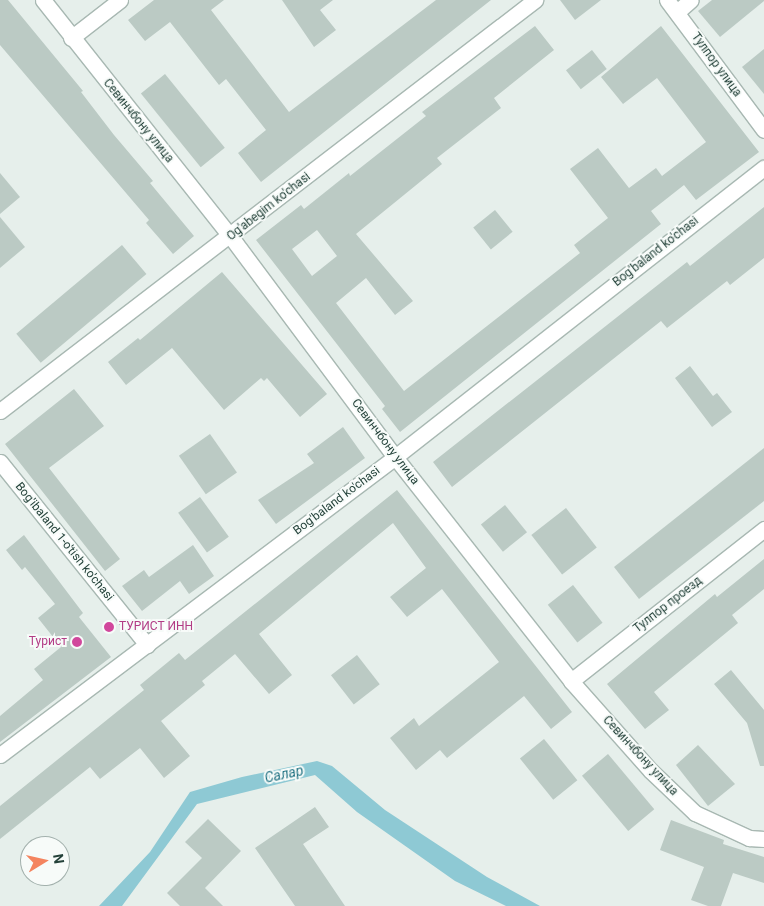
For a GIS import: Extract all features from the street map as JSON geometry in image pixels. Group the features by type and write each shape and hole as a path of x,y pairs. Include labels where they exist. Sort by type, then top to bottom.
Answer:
{"street":[{"name":"Севинчбону улица","path":"43,0 71,38 230,237 395,457 572,681 651,771 695,813 749,838 764,839"},
{"path":"71,38 120,0"},
{"name":"Og'abegim ko'chasi","path":"0,411 230,237 535,0"},
{"name":"Тулпор улица","path":"667,0 764,130"},
{"path":"677,12 691,0"},
{"name":"Bog'baland ko'chasi","path":"0,755 395,457 764,168"},
{"name":"Bog'ibaland 1-o'tish ko'chasi","path":"0,462 147,645"},
{"name":"Тулпор проезд","path":"572,681 764,529"}],"water":[{"name":"Салар","path":"317,761 332,766 385,810 487,877 540,906 506,906 455,881 357,812 315,775 197,804 122,906 99,906 150,852 190,792 242,777"}],"building":[{"path":"0,0 8,0 83,91 81,92 114,135 153,181 150,183 194,236 173,254 146,223 149,220 0,45"},
{"path":"154,0 224,0 211,10 289,112 436,0 491,0 261,182 238,153 266,130 226,79 219,85 170,22 145,41 128,20"},
{"path":"282,0 333,0 320,10 336,30 314,47"},
{"path":"560,0 601,0 575,20"},
{"path":"712,0 764,1 720,37 698,11"},
{"path":"535,26 554,50 494,98 501,108 437,158 442,164 356,234 413,301 395,315 366,278 336,303 404,391 580,253 574,245 608,218 570,169 598,148 629,188 656,168 662,176 706,142 657,78 623,104 601,77 661,26 759,152 696,200 684,185 651,211 661,224 400,432 382,409 385,406 256,240 301,205 304,209 349,173 350,176 426,116 422,112","holes":["317,230 337,256 312,276 292,249"]},
{"path":"764,49 764,94 742,67"},
{"path":"592,50 607,69 581,89 566,70"},
{"path":"165,74 225,148 201,167 141,94"},
{"path":"0,173 20,197 0,214"},
{"path":"764,207 764,258 730,285 727,281 667,328 661,321 452,487 433,462 687,262 690,266"},
{"path":"495,210 513,232 491,249 473,228"},
{"path":"0,217 25,247 0,268"},
{"path":"122,245 146,274 41,363 16,334"},
{"path":"222,272 327,394 300,417 267,378 264,381 261,378 224,410 172,348 126,385 108,362 138,338 140,340"},
{"path":"690,366 713,396 717,393 732,412 712,427 675,378"},
{"path":"74,389 104,426 49,468 120,559 105,571 5,444"},
{"path":"343,427 365,458 276,524 258,500 314,463 307,454"},
{"path":"210,434 237,473 206,494 179,456"},
{"path":"764,448 764,501 639,599 614,567"},
{"path":"397,490 572,712 551,729 524,696 447,758 440,750 416,770 390,738 414,718 419,726 499,662 442,589 407,617 390,597 426,568 393,523 259,634 292,675 269,694 235,654 202,681 205,685 161,721 190,756 164,778 140,748 100,779 90,767 0,839 0,806 144,690 140,685 179,653 185,660"},
{"path":"200,497 229,537 207,553 178,513"},
{"path":"505,505 527,532 503,552 481,525"},
{"path":"566,508 597,547 562,574 531,535"},
{"path":"24,535 83,613 79,617 111,657 0,742 0,716 43,680 34,669 61,647 38,618 55,604 25,567 22,570 6,550"},
{"path":"193,545 214,576 189,594 180,581 142,611 122,586 144,570 149,577"},
{"path":"764,559 764,589 732,615 738,623 654,692 669,710 645,729 607,684 715,594 717,597"},
{"path":"573,585 603,623 577,643 548,605"},
{"path":"357,655 380,684 354,704 331,675"},
{"path":"731,670 764,710 764,766 760,766 747,723 714,684"},
{"path":"544,739 577,780 553,800 520,759"},
{"path":"698,745 735,784 708,806 676,765"},
{"path":"608,754 654,809 628,831 582,776"},
{"path":"315,807 329,827 303,844 345,906 295,906 255,848"},
{"path":"208,819 241,851 205,888 223,906 180,906 167,893 202,858 185,842"},
{"path":"671,820 724,840 723,844 764,857 764,883 733,873 721,906 708,906 691,900 704,867 660,850"}],"place":[{"name":"ТУРИСТ ИНН","path":"109,627"},
{"name":"Турист","path":"77,642"}]}
